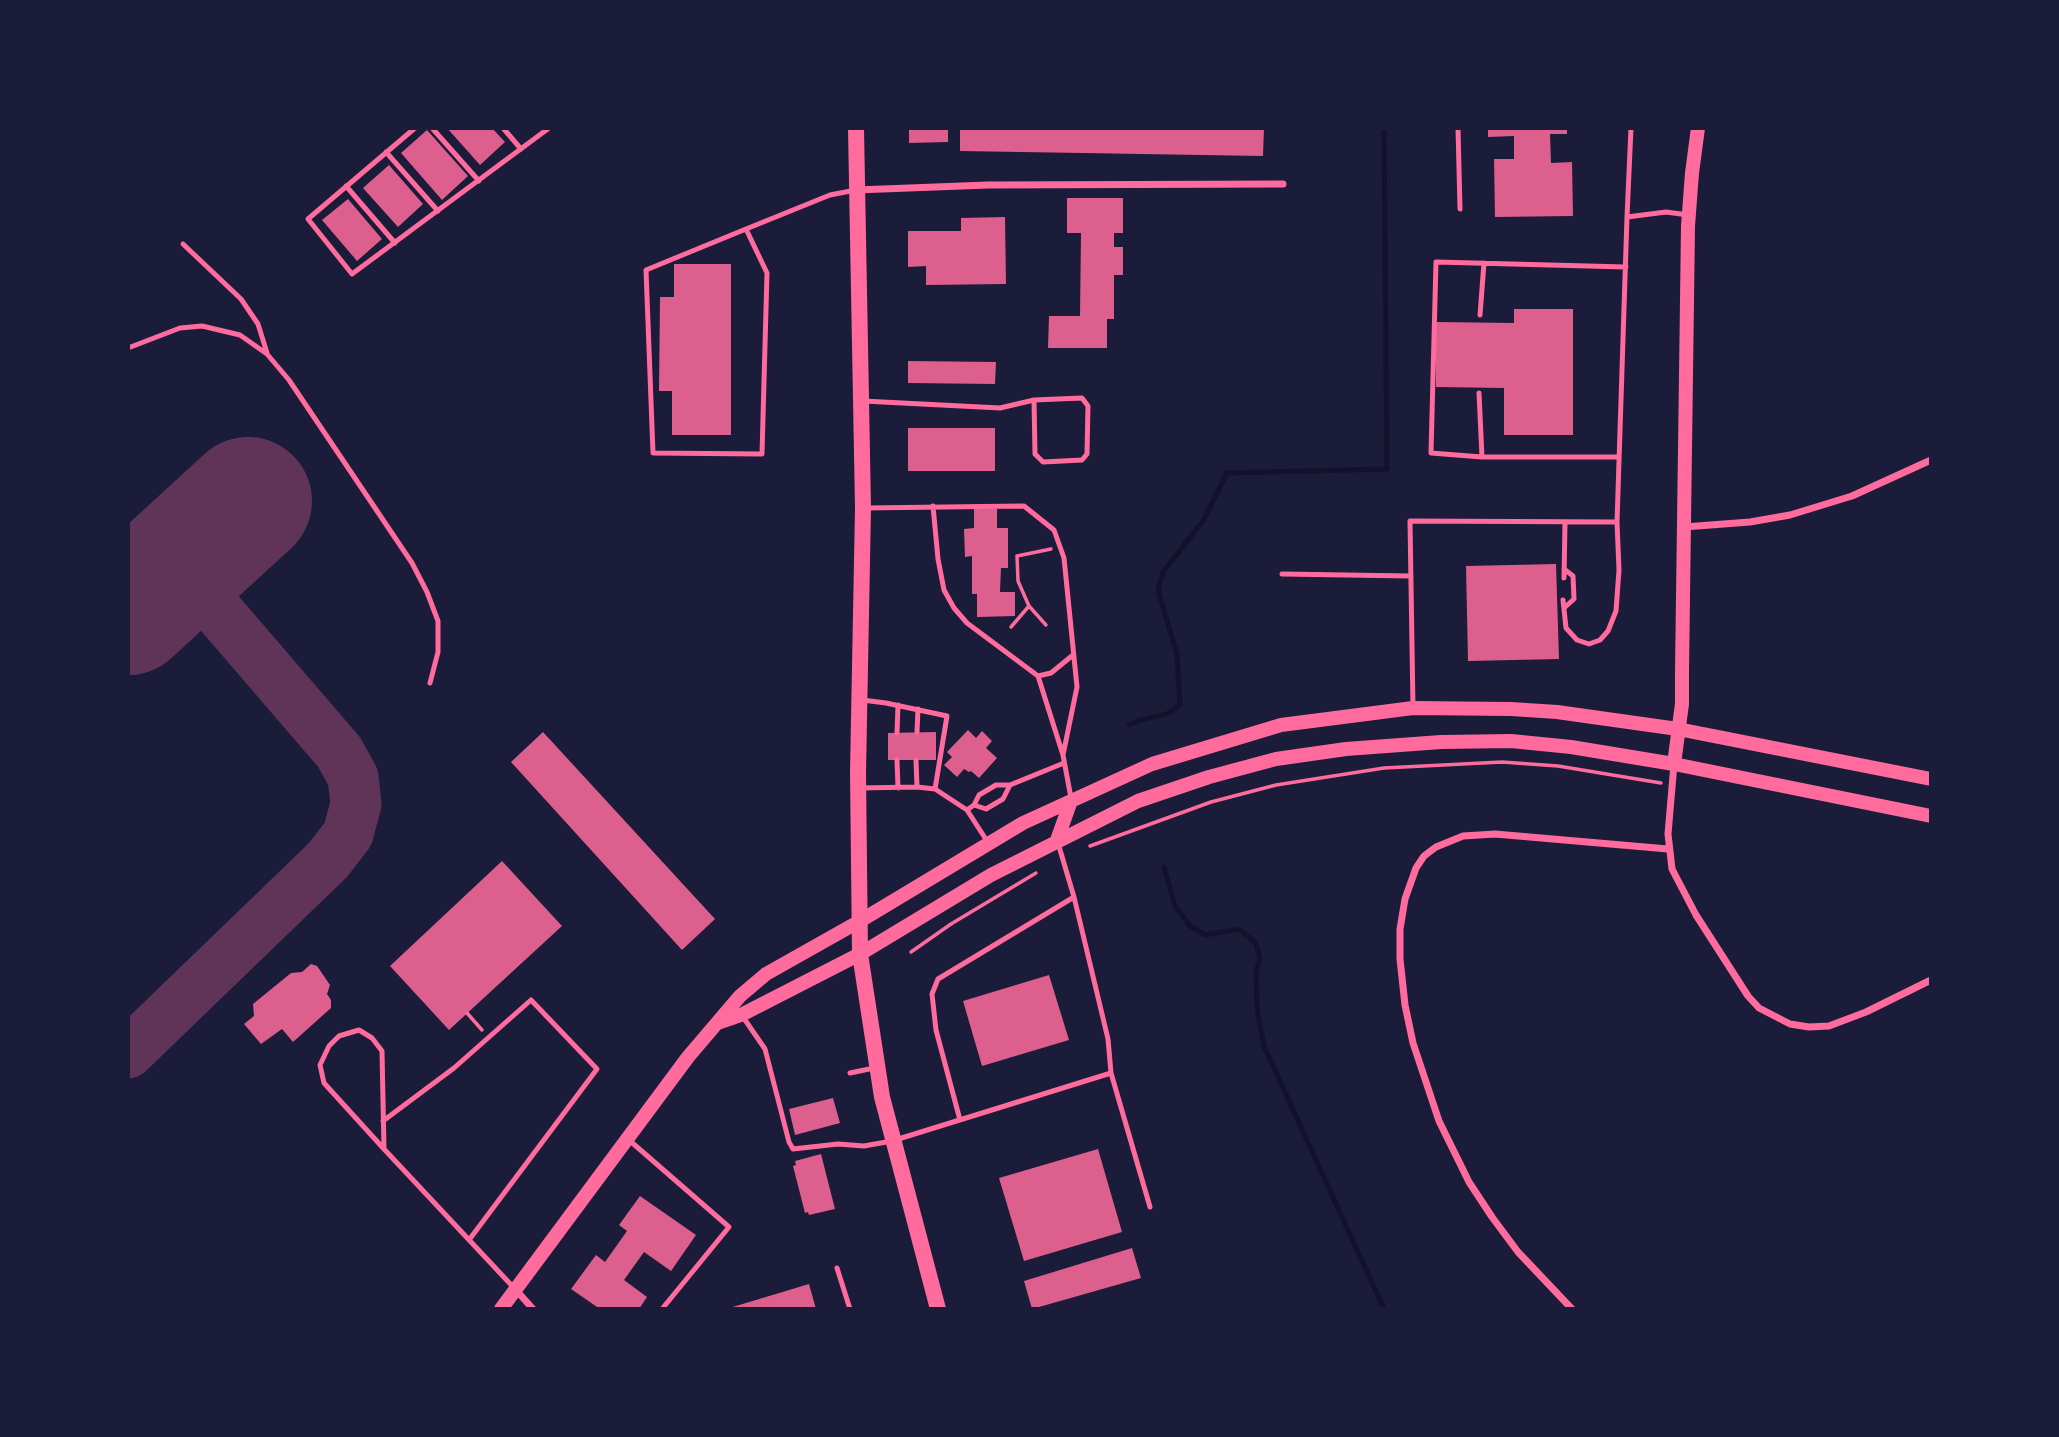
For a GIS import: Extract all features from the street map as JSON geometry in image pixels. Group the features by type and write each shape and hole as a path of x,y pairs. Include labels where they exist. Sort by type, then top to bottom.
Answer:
{"main road":[{"path":"856,128 863,508 858,788 860,954 877,1068 892,1141 938,1309"},
{"path":"1674,764 1682,671 1689,215 1698,128"},
{"path":"501,1309 688,1057 740,996 766,974 1023,823 1152,764 1281,725 1413,708 1557,712 1678,729 1931,779"},
{"path":"717,1024 741,1015 860,954 991,875 1138,801 1173,788 1276,759 1346,749 1441,742 1511,741 1571,747 1674,764 1931,816"},
{"path":"1057,840 1072,801"}],"street":[{"path":"856,190 988,184 1283,184"},
{"path":"1683,527 1750,522 1790,515 1852,496 1931,460"},
{"path":"1674,764 1668,849 1672,869 1696,915 1748,996 1759,1008 1790,1024 1829,1026 1866,1012 1931,980"},
{"path":"1572,1309 1518,1252 1492,1217 1469,1182 1439,1121 1413,1043 1405,1005 1400,929 1405,899 1416,868 1424,856 1449,840 1463,836 1504,835 1668,849"},
{"path":"516,1289 533,1309"}],"lane":[{"path":"415,128 308,219 352,274 550,128"},
{"path":"432,128 479,181"},
{"path":"503,128 522,149"},
{"path":"1458,128 1460,209"},
{"path":"1563,600 1566,628 1577,640 1589,644 1600,640 1608,631 1616,611 1619,570 1616,522 1631,128"},
{"path":"386,152 438,211"},
{"path":"346,186 395,243"},
{"path":"746,229 767,273 762,454 653,453 646,270 746,229 830,195 856,190"},
{"path":"1628,217 1666,212 1689,215"},
{"path":"183,244 241,299 258,324 267,354"},
{"path":"1619,457 1482,457 1431,453 1436,262 1626,267"},
{"path":"1480,314 1484,263"},
{"path":"128,348 180,328 202,326 240,335 267,354 312,414 412,563 427,592 438,621 438,652 430,683"},
{"path":"1479,393 1482,457"},
{"path":"860,401 1000,408 1034,400 1082,398 1088,406 1087,454 1082,460 1043,463 1035,454 1034,400"},
{"path":"933,506 937,559 944,590 967,623 1038,676 1063,755 1072,801"},
{"path":"863,508 1024,506 1054,530 1065,558 1077,687 1063,755"},
{"path":"1413,708 1410,521 1616,522"},
{"path":"1564,523 1564,578"},
{"path":"1564,569 1573,576 1574,599 1564,608"},
{"path":"1282,575 1410,576"},
{"path":"1038,676 1051,673 1074,655"},
{"path":"859,700 947,716 935,789"},
{"path":"897,733 898,705"},
{"path":"917,732 918,709"},
{"path":"897,760 898,788"},
{"path":"916,760 917,787"},
{"path":"967,810 974,805 979,795 996,785 1010,785 1064,763"},
{"path":"974,805 986,809 1003,799 1010,785"},
{"path":"858,788 935,789 967,810 989,844"},
{"path":"1057,840 1074,897 1108,1039 1111,1073 1150,1207"},
{"path":"960,1120 936,1030 932,994 937,979 1074,897"},
{"path":"383,1121 454,1068 531,1000 597,1069 469,1240"},
{"path":"741,1015 765,1049 793,1149 838,1144 864,1146 892,1141 1111,1073"},
{"path":"384,1149 382,1051 372,1038 359,1031 339,1036 329,1046 320,1065 324,1083 384,1149 516,1289"},
{"path":"850,1073 877,1068"},
{"path":"627,1139 729,1227 685,1285 662,1309"},
{"path":"837,1268 850,1309"}],"path":[{"path":"1046,625 1029,606 1017,581 1017,556 1061,547"},
{"path":"1011,627 1029,606"},
{"path":"911,952 951,924 1062,858 1111,837 1211,802 1276,785 1384,768 1502,762 1558,766 1651,781"},
{"path":"467,1013 489,1037"}],"building":[{"path":"447,128 492,128 505,142 480,165"},
{"path":"909,128 948,128 948,142 909,143"},
{"path":"960,128 1264,128 1263,156 960,151"},
{"path":"1488,128 1567,128 1567,134 1550,134 1551,163 1572,162 1573,216 1495,217 1494,159 1514,159 1514,136 1488,137"},
{"path":"427,130 468,176 442,200 401,153"},
{"path":"389,165 423,204 398,227 363,188"},
{"path":"1067,198 1123,198 1123,233 1114,233 1114,247 1123,247 1123,275 1114,275 1114,319 1107,319 1107,348 1048,348 1049,316 1080,316 1081,233 1067,233"},
{"path":"348,199 382,239 357,261 322,220"},
{"path":"1005,217 1006,284 926,285 926,266 908,267 908,231 961,231 961,218"},
{"path":"674,264 731,264 731,435 672,435 672,391 659,391 660,297 674,297"},
{"path":"1514,309 1573,309 1573,435 1504,435 1504,388 1436,387 1436,322 1514,323"},
{"path":"908,361 996,362 995,384 908,383"},
{"path":"908,428 995,428 995,471 908,471"},
{"path":"974,509 997,509 997,528 1008,528 1008,568 1001,568 1000,592 1015,592 1015,616 977,617 977,594 972,594 972,556 965,557 964,529 974,528"},
{"path":"1556,564 1559,659 1468,661 1466,566"},
{"path":"968,730 976,738 982,731 992,741 986,748 997,758 979,778 964,769 957,777 944,765 952,757 947,752"},
{"path":"543,732 715,919 682,950 511,762"},
{"path":"936,732 936,760 888,760 888,733"},
{"path":"502,861 562,926 449,1030 390,966"},
{"path":"311,964 317,966 330,985 327,994 331,1000 331,1008 293,1042 282,1029 261,1044 244,1024 254,1016 253,1004 291,973 302,972"},
{"path":"1049,975 1069,1040 982,1066 963,1001"},
{"path":"833,1098 840,1123 795,1135 789,1109"},
{"path":"1098,1149 1122,1232 1024,1261 999,1178"},
{"path":"821,1154 835,1209 809,1215 808,1212 805,1213 793,1166 796,1165 795,1161"},
{"path":"640,1196 696,1235 671,1271 644,1252 624,1280 647,1297 639,1309 600,1309 571,1289 596,1255 605,1262 627,1231 619,1225"},
{"path":"1132,1248 1141,1278 1032,1309 1024,1281"},
{"path":"809,1284 816,1309 726,1309"}],"waterway":[{"path":"1129,725 1167,714 1180,705 1177,654 1158,590 1163,572 1203,521 1227,473 1387,469 1384,128"},
{"path":"1164,867 1175,906 1190,926 1205,935 1239,929 1256,943 1260,958 1256,972 1257,1009 1264,1046 1384,1309"}],"taxiway":[{"path":"128,613 163,593 188,593 210,602 339,752 353,777 356,804 348,834 328,860 128,1053"}],"runway":[{"path":"128,611 248,501"}]}
